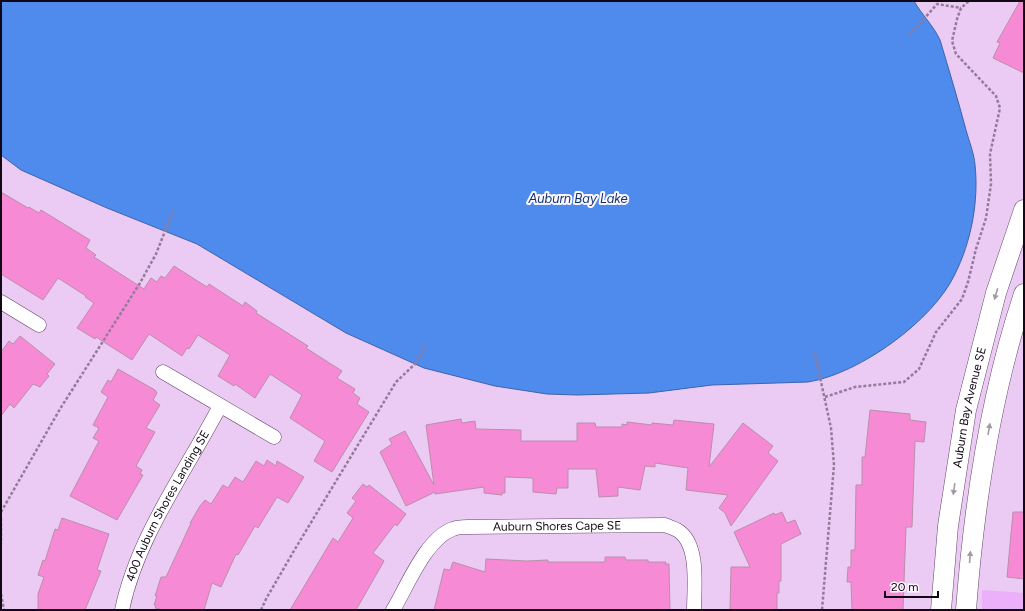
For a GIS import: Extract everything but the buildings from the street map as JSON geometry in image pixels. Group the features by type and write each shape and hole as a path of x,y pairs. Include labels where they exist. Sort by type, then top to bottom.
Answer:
{"street":[{"name":"Auburn Bay Avenue SE","path":"941,610 948,526 966,410 996,293 1016,259 1024,210"},
{"name":"Auburn Bay Avenue SE","path":"966,610 971,547 992,413 1024,294"},
{"path":"1,302 38,324"},
{"path":"162,372 274,437"},
{"name":"400 Auburn Shores Landing SE","path":"122,610 131,575 148,535 220,406"},
{"name":"Auburn Shores Cape SE","path":"393,610 427,551 437,539 452,529 468,527 657,526 665,526 678,530 686,538 691,547 694,563 694,610"}],"path":[{"path":"825,397 855,387 904,382 919,368 936,332 962,299 986,218 991,184 990,154 1000,108 996,96 956,54 952,41 961,8 969,1"},
{"path":"910,35 937,4 961,8"},
{"path":"1,512 60,409 140,283 156,254 173,211"},
{"path":"261,610 295,549 396,382 416,364 426,345"},
{"path":"815,354 831,428 834,465 822,610"},
{"path":"1,518 1,544"},
{"path":"1,594 4,610"}],"shaded area":[{"path":"982,590 1024,593 1024,610 982,610"}],"water":[{"name":"Auburn Bay Lake","path":"1,1 914,1 940,40 974,156 976,193 975,207 969,235 961,262 955,274 944,292 930,310 892,343 871,357 828,377 808,382 712,385 649,393 577,395 547,394 495,386 424,368 346,333 197,244 107,208 21,170 1,155"}]}
